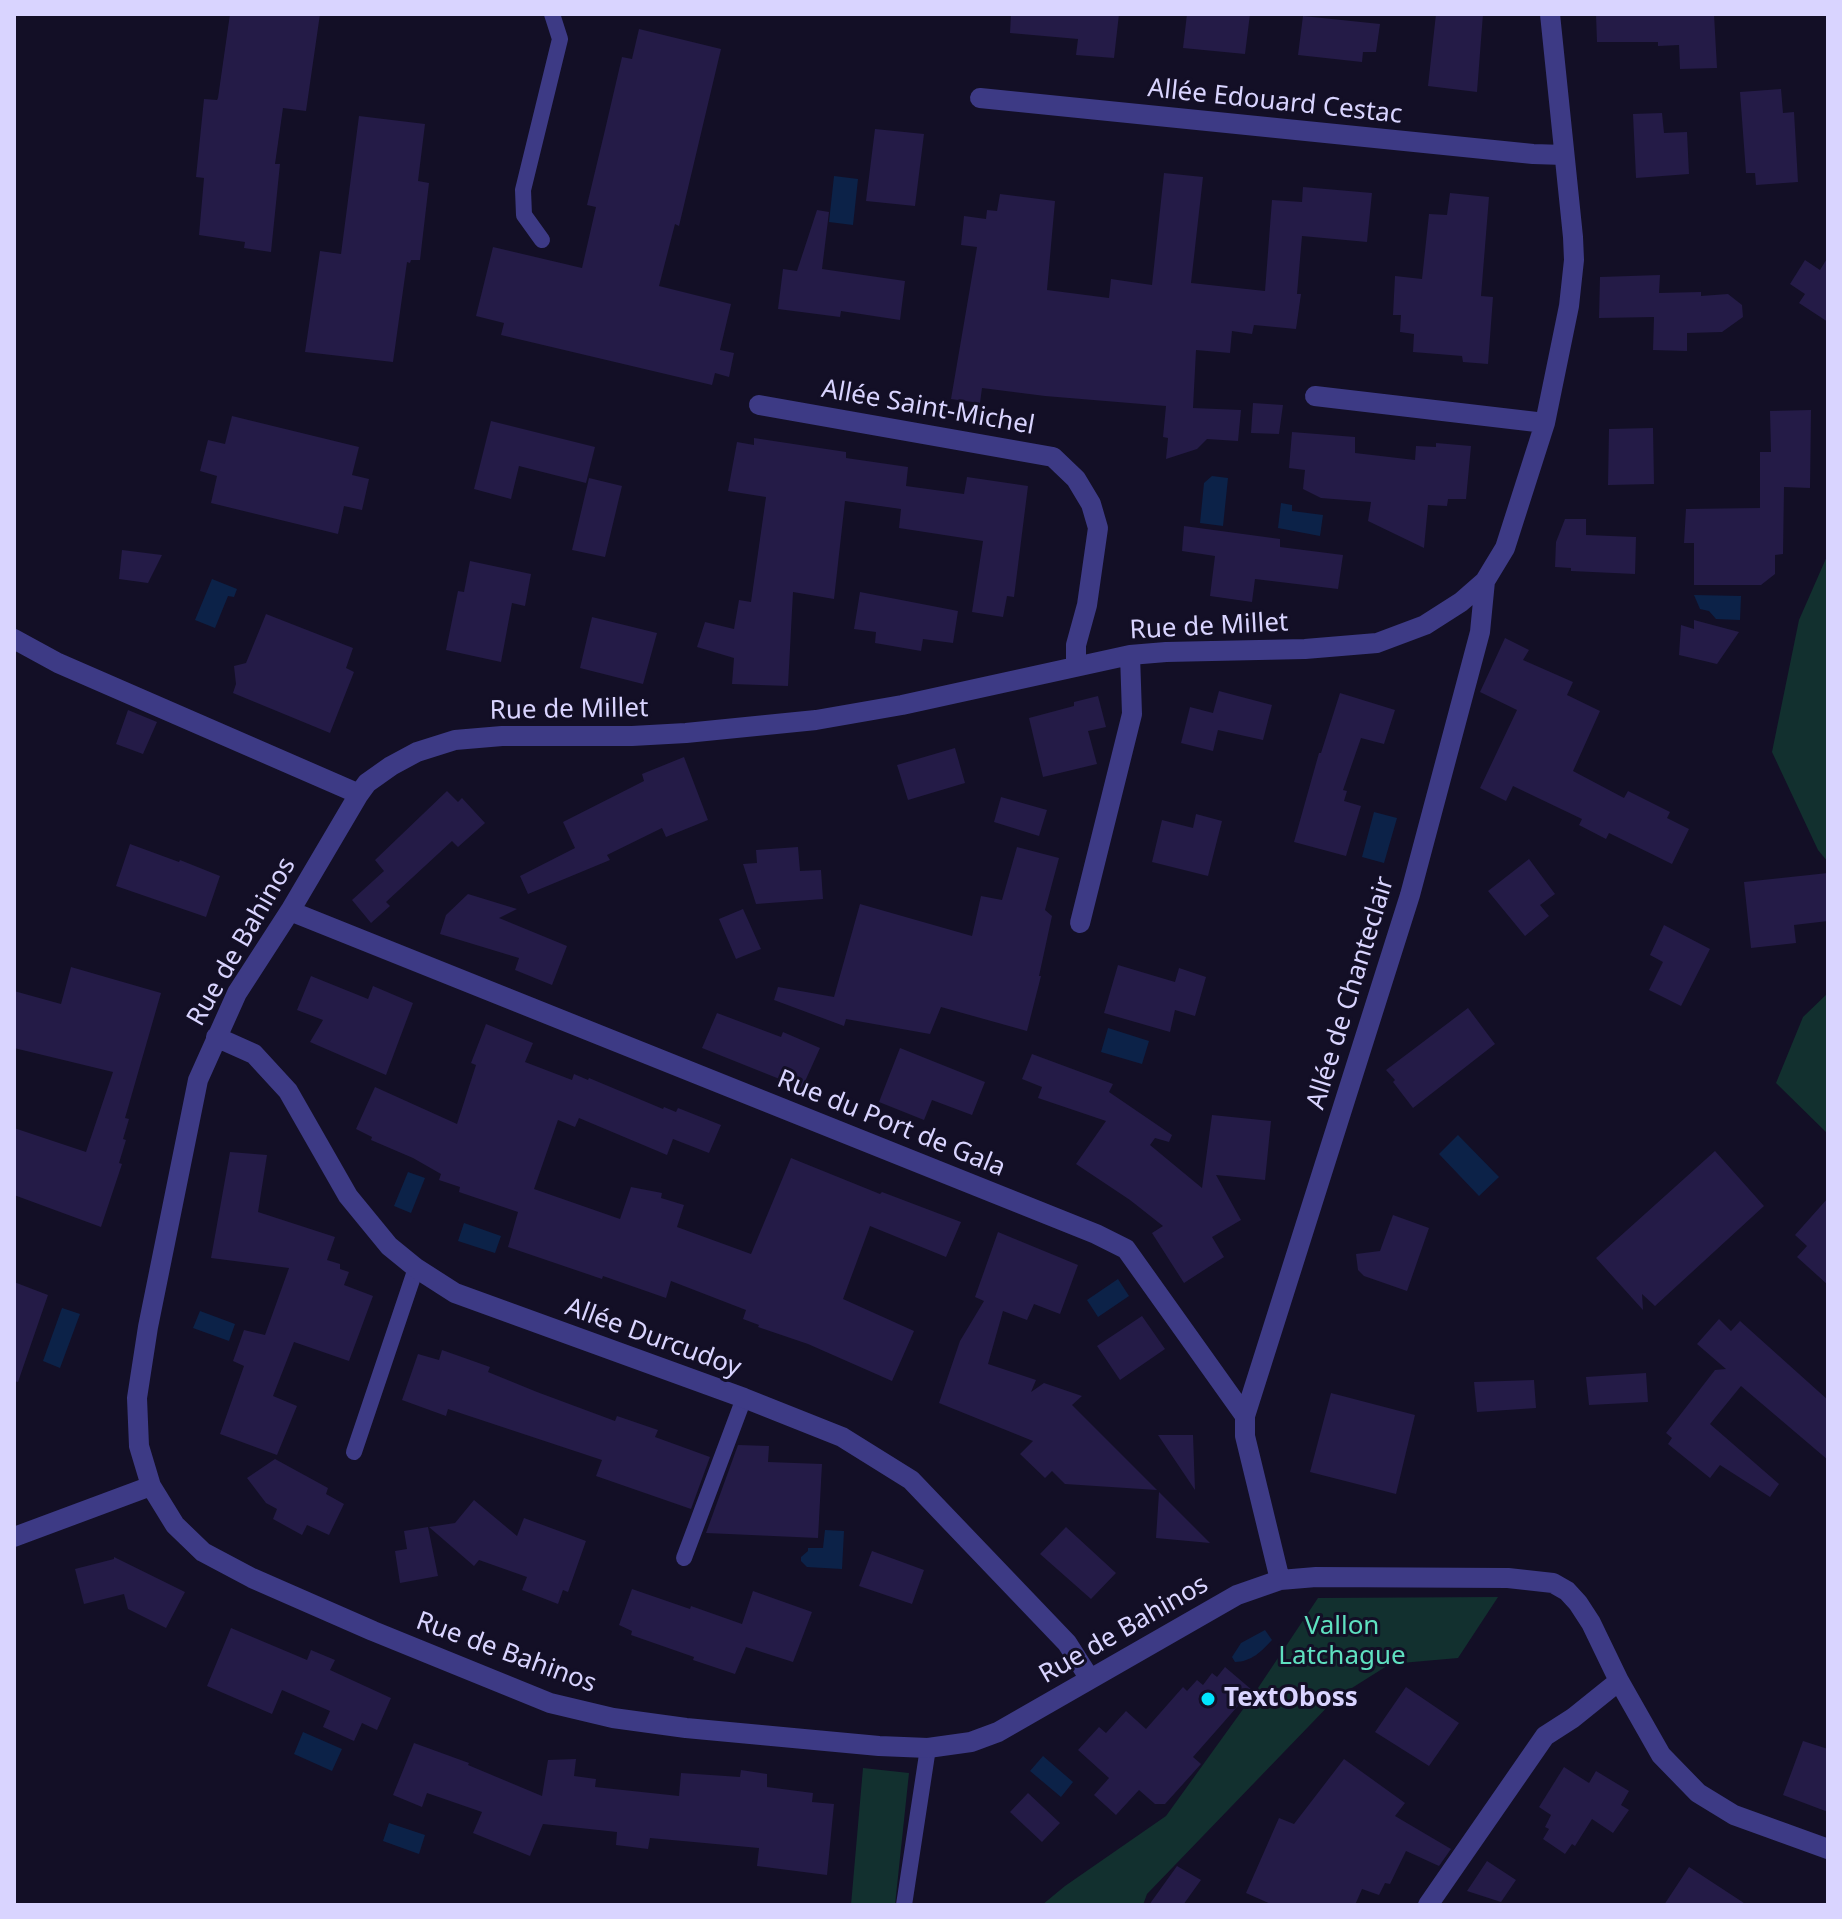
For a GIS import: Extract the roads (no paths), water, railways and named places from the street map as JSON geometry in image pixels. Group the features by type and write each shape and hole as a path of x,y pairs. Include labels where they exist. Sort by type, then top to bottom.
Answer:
{"street":[{"name":"Rue de Millet","path":"359,794 367,783 391,766 417,752 455,740 502,736 632,736 816,720 902,705 1130,655 1305,649 1377,643 1425,625 1461,602 1485,581 1505,548 1545,423 1569,306 1574,260 1550,14"},
{"name":"Allée Edouard Cestac","path":"980,98 1564,155"},
{"path":"1315,396 1545,423"},
{"name":"Allée Saint-Michel","path":"759,405 1053,457 1076,479 1091,504 1098,528 1087,605 1076,645 1076,666"},
{"name":"Allée de Chanteclair","path":"1245,1416 1410,895 1480,632 1485,581"},
{"path":"14,639 58,663 359,794"},
{"path":"1080,923 1132,714 1130,655"},
{"name":"Rue de Bahinos","path":"359,794 237,993 198,1080 148,1327 137,1398 139,1446 151,1486 175,1525 203,1552 252,1578 373,1631 550,1703 613,1718 686,1728 928,1748 971,1742 998,1732 1237,1595 1280,1580 1316,1577 1508,1578 1553,1583 1567,1591 1578,1603 1661,1755 1698,1793 1734,1815 1828,1849"},
{"name":"Rue du Port de Gala","path":"290,911 1096,1234 1126,1249 1245,1416 1245,1436 1280,1580"},
{"name":"Allée Durcudoy","path":"216,1037 254,1054 288,1091 348,1196 389,1246 416,1268 455,1293 842,1437 911,1480 1067,1643 1090,1679"},
{"path":"14,1537 151,1486"},
{"path":"1428,1905 1545,1736 1619,1681"}],"lane":[{"path":"542,240 524,215 523,190 560,39 552,14"},
{"path":"354,1452 416,1268"},
{"path":"684,1558 744,1398"},
{"path":"904,1905 928,1748"}],"water":[{"path":"834,176 858,179 853,225 829,222"},
{"path":"1212,476 1228,478 1223,526 1200,523 1204,483"},
{"path":"1281,503 1292,505 1292,511 1323,515 1320,536 1278,528"},
{"path":"212,579 237,589 234,597 228,596 215,628 195,620"},
{"path":"1694,595 1741,596 1740,620 1716,619 1709,611 1700,609"},
{"path":"1374,812 1397,818 1384,863 1362,857"},
{"path":"1108,1028 1149,1041 1142,1064 1101,1052"},
{"path":"1458,1135 1499,1177 1479,1196 1439,1154"},
{"path":"408,1172 425,1178 411,1213 394,1206"},
{"path":"464,1223 501,1236 495,1253 458,1241"},
{"path":"1118,1279 1129,1296 1098,1317 1087,1300"},
{"path":"62,1308 80,1314 60,1368 43,1361"},
{"path":"200,1311 235,1324 229,1341 193,1328"},
{"path":"825,1530 844,1531 842,1569 807,1567 801,1561 808,1548 823,1548"},
{"path":"1265,1630 1272,1640 1251,1658 1235,1662 1232,1657 1241,1643"},
{"path":"303,1732 342,1749 332,1771 294,1754"},
{"path":"1043,1756 1073,1782 1061,1797 1030,1771"},
{"path":"389,1823 425,1835 419,1854 383,1841"}],"place":[{"name":"TextOboss","path":"1208,1699"}],"park label":[{"name":"Vallon Latchague","path":"1342,1642"}]}
